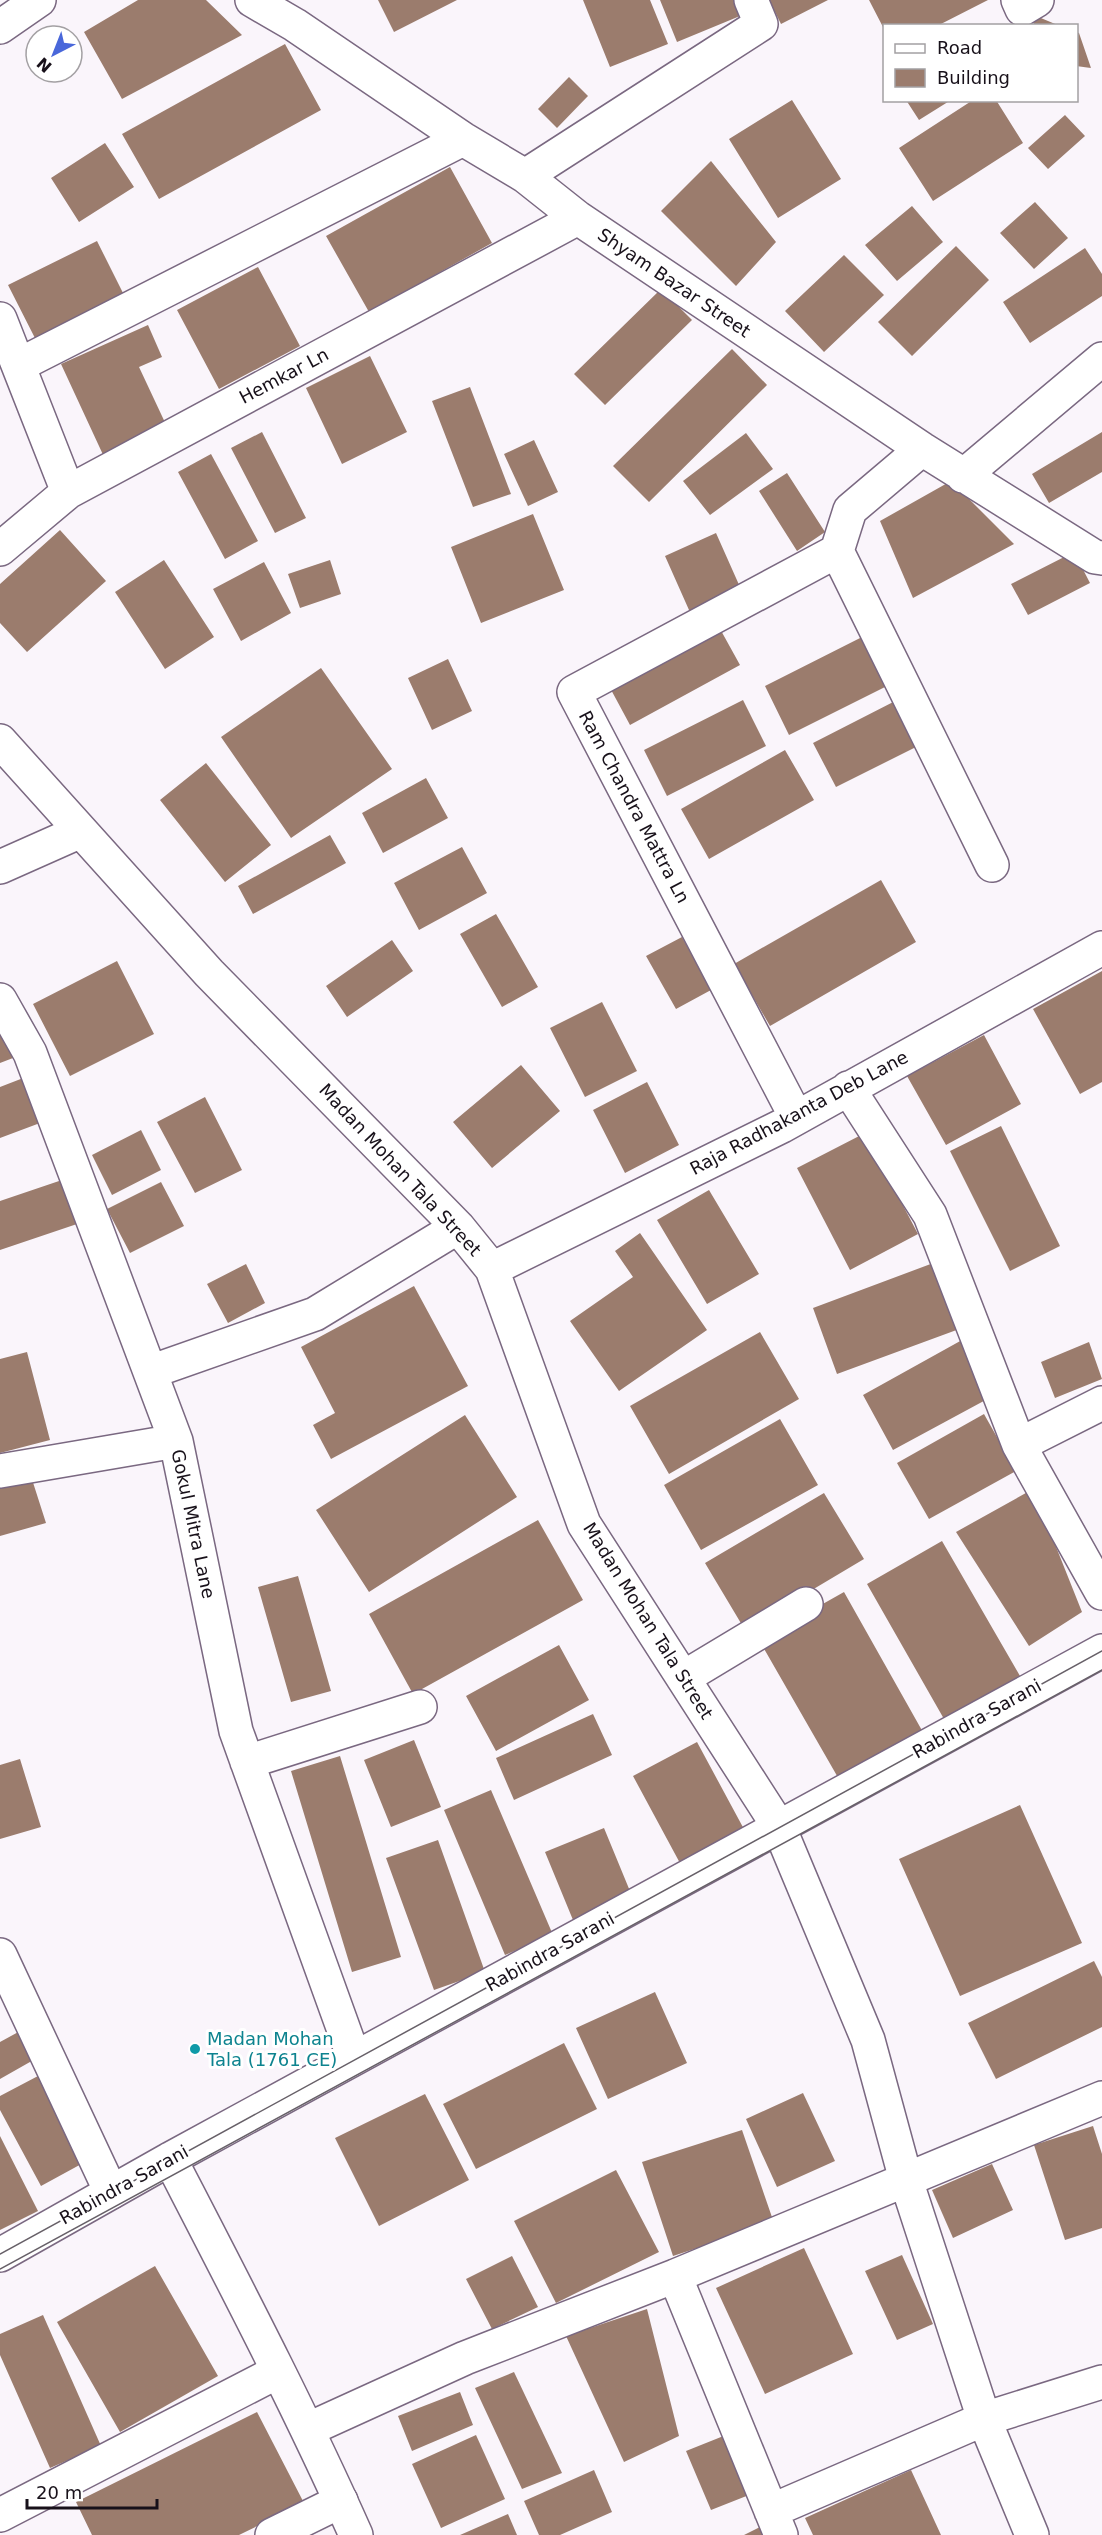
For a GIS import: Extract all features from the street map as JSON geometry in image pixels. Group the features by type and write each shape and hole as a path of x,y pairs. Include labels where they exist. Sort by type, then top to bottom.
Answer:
{"street":[{"path":"0,27 39,0"},
{"name":"Shyam Bazar Street","path":"252,0 295,25 463,139 525,176 578,218 963,476 1095,557 1102,558"},
{"path":"525,176 761,24 751,0"},
{"path":"1018,0 1022,9 1037,0"},
{"path":"19,365 463,139"},
{"name":"Hemkar Ln","path":"0,549 68,492 578,218"},
{"path":"0,319 68,492"},
{"path":"963,476 1102,358"},
{"path":"922,449 850,510 837,551 992,865"},
{"name":"Ram Chandra Mattra Ln","path":"796,1118 574,692 837,551"},
{"name":"Madan Mohan Tala Street","path":"0,741 209,973 458,1227 492,1269 584,1524 779,1827 868,2040 906,2180 984,2419 1032,2535"},
{"path":"0,867 81,831"},
{"name":"Raja Radhakanta Deb Lane","path":"492,1269 796,1118 1102,948"},
{"name":"Gokul Mitra Lane","path":"0,1000 30,1053 176,1441 236,1731 354,2058"},
{"path":"848,1088 930,1215 1019,1445 1102,1593"},
{"path":"150,1372 315,1314 458,1227"},
{"path":"1019,1445 1102,1403"},
{"path":"0,1471 176,1441"},
{"path":"684,1678 806,1604"},
{"name":"Rabindra Sarani","path":"0,2255 354,2058 1102,1651"},
{"path":"247,1762 420,1707"},
{"path":"0,1955 111,2192"},
{"path":"309,2429 465,2358 675,2276 1102,2098"},
{"path":"170,2159 277,2372 309,2429 356,2535"},
{"path":"675,2276 776,2523 984,2419 1102,2382"},
{"path":"0,2515 277,2372"},
{"path":"272,2535 341,2501"}],"building":[{"path":"138,0 206,0 242,35 122,99 84,32"},
{"path":"378,0 457,0 394,32"},
{"path":"583,0 650,0 668,44 610,67"},
{"path":"660,0 734,0 740,16 677,42"},
{"path":"769,0 828,0 781,24"},
{"path":"869,0 988,0 941,24 883,24 883,27"},
{"path":"1036,16 1055,24 1034,24"},
{"path":"1078,33 1079,33 1091,68 1078,66"},
{"path":"285,44 321,110 159,199 122,134"},
{"path":"569,77 588,96 557,128 538,109"},
{"path":"792,100 841,179 778,218 729,139"},
{"path":"907,102 948,102 919,120"},
{"path":"970,102 997,102 1023,143 933,201 899,148"},
{"path":"1065,115 1085,136 1048,169 1028,148"},
{"path":"105,143 134,187 79,222 51,178"},
{"path":"711,161 776,242 736,286 661,211"},
{"path":"450,167 492,243 369,312 326,236"},
{"path":"1035,202 1068,238 1034,269 1000,233"},
{"path":"912,206 943,242 897,281 865,245"},
{"path":"97,241 127,301 39,346 8,285"},
{"path":"956,246 989,280 912,356 878,322"},
{"path":"1085,248 1102,274 1102,296 1030,343 1003,302"},
{"path":"844,255 884,295 824,352 785,311"},
{"path":"258,267 300,346 219,389 177,310"},
{"path":"661,289 692,320 605,405 574,374"},
{"path":"148,325 162,357 139,367 169,431 105,459 61,364"},
{"path":"732,349 767,385 649,502 613,466"},
{"path":"370,356 407,432 342,464 306,388"},
{"path":"470,387 511,494 473,507 432,401"},
{"path":"262,432 306,518 275,533 231,448"},
{"path":"1102,432 1102,472 1049,503 1032,474"},
{"path":"746,433 773,469 710,515 683,481"},
{"path":"534,440 558,492 528,506 504,454"},
{"path":"211,454 258,541 225,559 178,472"},
{"path":"787,473 825,532 797,551 759,491"},
{"path":"951,481 1014,544 913,598 880,521"},
{"path":"533,514 564,590 481,623 451,547"},
{"path":"60,530 106,581 27,652 0,623 0,584"},
{"path":"716,533 744,596 693,619 665,556"},
{"path":"1074,552 1090,583 1028,615 1011,584"},
{"path":"164,560 214,637 165,669 115,592"},
{"path":"330,560 341,594 300,608 288,574"},
{"path":"264,562 291,613 241,641 213,589"},
{"path":"719,627 740,665 630,725 609,686"},
{"path":"868,634 893,683 789,735 765,686"},
{"path":"448,659 472,711 432,730 408,678"},
{"path":"321,668 392,769 291,838 221,737"},
{"path":"901,698 924,743 836,787 813,743"},
{"path":"743,700 766,746 667,796 644,750"},
{"path":"785,750 814,800 709,859 681,809"},
{"path":"206,763 271,845 225,882 160,800"},
{"path":"426,778 448,818 383,853 362,813"},
{"path":"330,835 346,863 253,914 238,886"},
{"path":"462,847 487,893 419,930 394,883"},
{"path":"881,880 916,942 770,1026 734,964"},
{"path":"496,914 538,987 502,1007 460,934"},
{"path":"682,937 711,990 676,1009 646,956"},
{"path":"392,940 413,971 347,1017 326,986"},
{"path":"117,961 154,1034 70,1076 33,1004"},
{"path":"1102,971 1102,1082 1080,1094 1033,1009"},
{"path":"602,1002 637,1071 585,1097 550,1028"},
{"path":"0,1023 13,1058 0,1063"},
{"path":"984,1035 1021,1104 946,1145 907,1076"},
{"path":"521,1065 560,1111 492,1168 453,1122"},
{"path":"31,1075 48,1120 0,1138 0,1087"},
{"path":"647,1082 679,1145 625,1173 593,1110"},
{"path":"205,1097 242,1170 195,1193 157,1122"},
{"path":"1001,1126 1060,1246 1010,1271 950,1151"},
{"path":"141,1130 161,1170 112,1195 92,1155"},
{"path":"865,1133 918,1234 850,1270 797,1168"},
{"path":"62,1180 77,1224 0,1250 0,1201"},
{"path":"161,1182 184,1226 130,1253 107,1209"},
{"path":"709,1190 759,1274 707,1304 657,1220"},
{"path":"640,1233 707,1330 619,1391 570,1321 633,1277 615,1251"},
{"path":"936,1262 962,1328 837,1374 813,1308"},
{"path":"246,1264 265,1303 228,1323 207,1284"},
{"path":"414,1286 468,1386 331,1459 313,1425 335,1413 301,1347"},
{"path":"760,1332 799,1399 669,1474 630,1406"},
{"path":"962,1340 993,1396 893,1450 863,1395"},
{"path":"1089,1342 1102,1379 1055,1398 1041,1362"},
{"path":"27,1352 50,1440 0,1453 0,1359"},
{"path":"984,1414 1016,1471 929,1519 897,1463"},
{"path":"465,1415 517,1497 369,1592 316,1510"},
{"path":"780,1419 818,1485 701,1550 664,1485"},
{"path":"29,1470 46,1523 0,1536 0,1479"},
{"path":"1033,1489 1082,1612 1029,1646 956,1532"},
{"path":"824,1493 864,1559 745,1630 705,1563"},
{"path":"538,1520 583,1600 413,1694 369,1614"},
{"path":"942,1541 1020,1676 944,1719 867,1584"},
{"path":"298,1576 331,1691 291,1702 258,1587"},
{"path":"844,1592 924,1734 840,1781 759,1640"},
{"path":"559,1645 589,1700 496,1751 466,1696"},
{"path":"593,1714 612,1755 514,1800 496,1758"},
{"path":"414,1740 441,1807 391,1827 364,1760"},
{"path":"697,1742 745,1831 681,1865 633,1776"},
{"path":"340,1756 401,1957 352,1972 291,1771"},
{"path":"20,1759 41,1827 0,1839 0,1765"},
{"path":"491,1790 553,1935 505,1955 444,1810"},
{"path":"1020,1805 1082,1943 960,1996 899,1859"},
{"path":"604,1828 632,1896 573,1920 545,1852"},
{"path":"438,1840 485,1972 434,1990 386,1858"},
{"path":"1094,1961 1102,1977 1102,2027 996,2079 968,2023"},
{"path":"655,1992 687,2063 608,2099 576,2028"},
{"path":"22,2030 37,2058 0,2079 0,2042"},
{"path":"564,2043 597,2109 476,2169 443,2104"},
{"path":"38,2076 85,2162 41,2186 0,2110 0,2096"},
{"path":"803,2093 835,2161 777,2187 746,2119"},
{"path":"425,2094 469,2180 379,2226 335,2138"},
{"path":"1093,2126 1102,2154 1102,2228 1065,2240 1034,2145"},
{"path":"742,2130 774,2223 673,2256 642,2162"},
{"path":"0,2136 38,2211 0,2230"},
{"path":"992,2164 1013,2210 953,2238 932,2190"},
{"path":"616,2170 659,2252 556,2303 514,2221"},
{"path":"804,2248 853,2354 765,2394 716,2288"},
{"path":"902,2255 933,2324 897,2340 865,2271"},
{"path":"512,2256 538,2307 492,2329 466,2279"},
{"path":"155,2266 218,2376 120,2432 57,2322"},
{"path":"647,2309 679,2436 624,2462 566,2336"},
{"path":"43,2315 101,2446 50,2468 0,2355 0,2334"},
{"path":"514,2372 562,2473 522,2489 475,2388"},
{"path":"460,2392 473,2425 412,2451 398,2416"},
{"path":"257,2412 304,2503 239,2535 92,2535 76,2502"},
{"path":"476,2435 505,2499 441,2528 412,2464"},
{"path":"726,2435 749,2495 711,2510 686,2451"},
{"path":"594,2470 612,2512 560,2535 539,2535 524,2501"},
{"path":"911,2470 941,2535 813,2535 805,2518"},
{"path":"508,2514 517,2535 460,2535"},
{"path":"762,2526 765,2535 744,2535"}],"tram line":[{"path":"0,2254 1102,1651"},
{"path":"0,2269 1102,1670"}],"place":[{"name":"Madan Mohan Tala (1761 CE)","path":"195,2049"}]}
